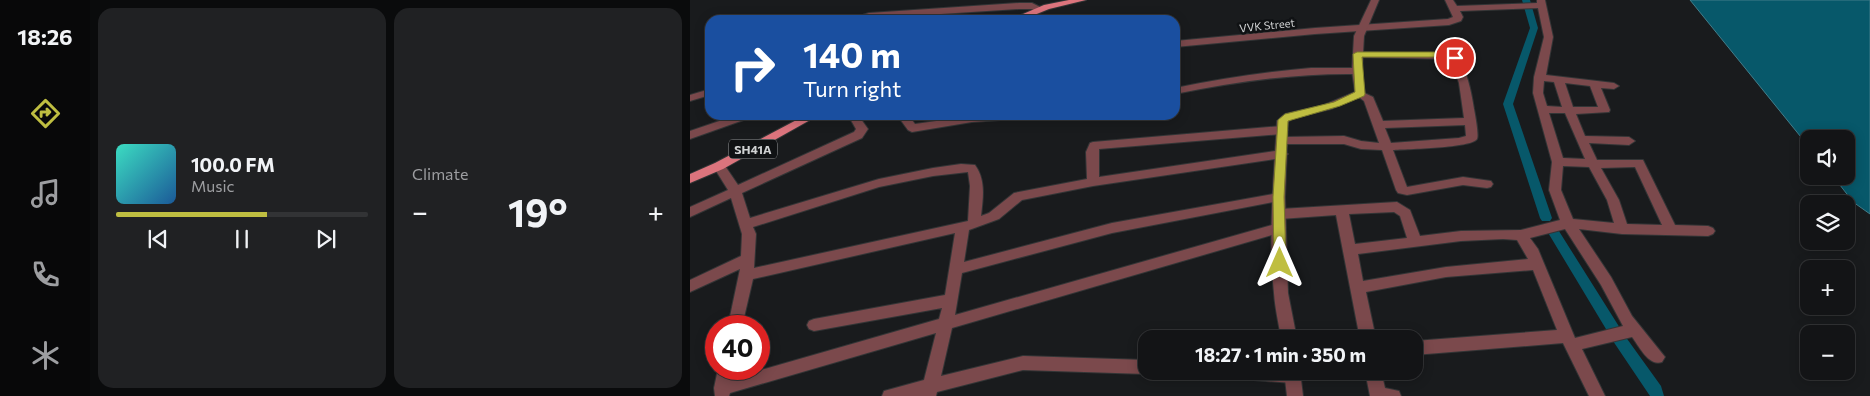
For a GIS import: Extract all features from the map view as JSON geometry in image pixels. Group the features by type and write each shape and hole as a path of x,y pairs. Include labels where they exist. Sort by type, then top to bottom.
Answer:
{"main road":[{"path":"1026,15 1043,8 1082,0"},
{"name":"SH41A","path":"690,179 719,166 805,120"}],"street":[{"path":"1360,94 1357,71 1359,36 1375,0"},
{"path":"1449,0 1454,9 1538,3 1547,26 1548,43 1539,77 1538,93 1558,162 1555,190 1568,223 1631,332 1657,356"},
{"path":"878,15 981,4 1043,8 1044,15"},
{"name":"VVK Street","path":"1180,44 1362,27 1454,21 1458,17 1454,9"},
{"path":"1093,182 1092,152 1097,144 1282,135 1344,140 1360,145 1386,147 1466,142 1472,138 1464,88 1457,63 1453,56 1357,54"},
{"path":"1180,90 1310,70 1357,71"},
{"path":"1539,77 1614,86"},
{"path":"1558,79 1581,139 1613,200 1622,229"},
{"path":"1542,109 1605,110 1594,84"},
{"path":"690,98 705,94"},
{"path":"1360,94 1368,99 1399,185 1404,191"},
{"path":"1287,330 1281,293 1279,197 1283,120 1289,116 1327,107 1360,94"},
{"path":"690,134 733,120"},
{"path":"690,212 858,135 862,129 856,120"},
{"path":"906,120 912,128 965,120"},
{"path":"1378,125 1470,121"},
{"path":"1581,139 1629,141"},
{"path":"746,275 968,226 994,216 1018,196 1093,182 1282,154"},
{"path":"1558,162 1593,164 1639,162 1671,230"},
{"path":"719,166 735,191 749,234 746,275 737,315"},
{"path":"746,225 848,191 888,180 971,168 974,171 977,187 930,390"},
{"path":"1397,207 1395,195 1404,191 1464,181 1487,184"},
{"path":"957,269 1112,228 1279,197"},
{"path":"722,392 1280,221 1342,211 1397,207 1405,213 1416,243"},
{"path":"1342,211 1366,330"},
{"path":"1349,250 1480,235 1521,236 1568,223 1622,229 1708,231"},
{"path":"1521,236 1531,249 1535,264 1569,341 1597,396"},
{"path":"690,286 748,258"},
{"path":"1358,288 1446,272 1535,264"},
{"path":"814,326 951,300"},
{"path":"1423,348 1606,339 1631,332"},
{"path":"890,396 930,390 1024,363 1138,367"},
{"path":"1293,380 1295,396"},
{"path":"1377,380 1383,396"}],"water":[{"path":"1690,0 1870,0 1870,214 1855,203 1855,195 1848,195 1840,185 1855,185 1855,130 1800,130 1800,136"}],"waterway":[{"path":"1526,0 1534,28 1508,104 1546,218"},
{"path":"1553,231 1620,340 1656,391 1657,396"}],"route":[{"path":"1280,263 1279,197 1283,120 1289,116 1308,113 1337,104 1356,94 1360,94 1357,54 1450,55 1455,58"}]}
